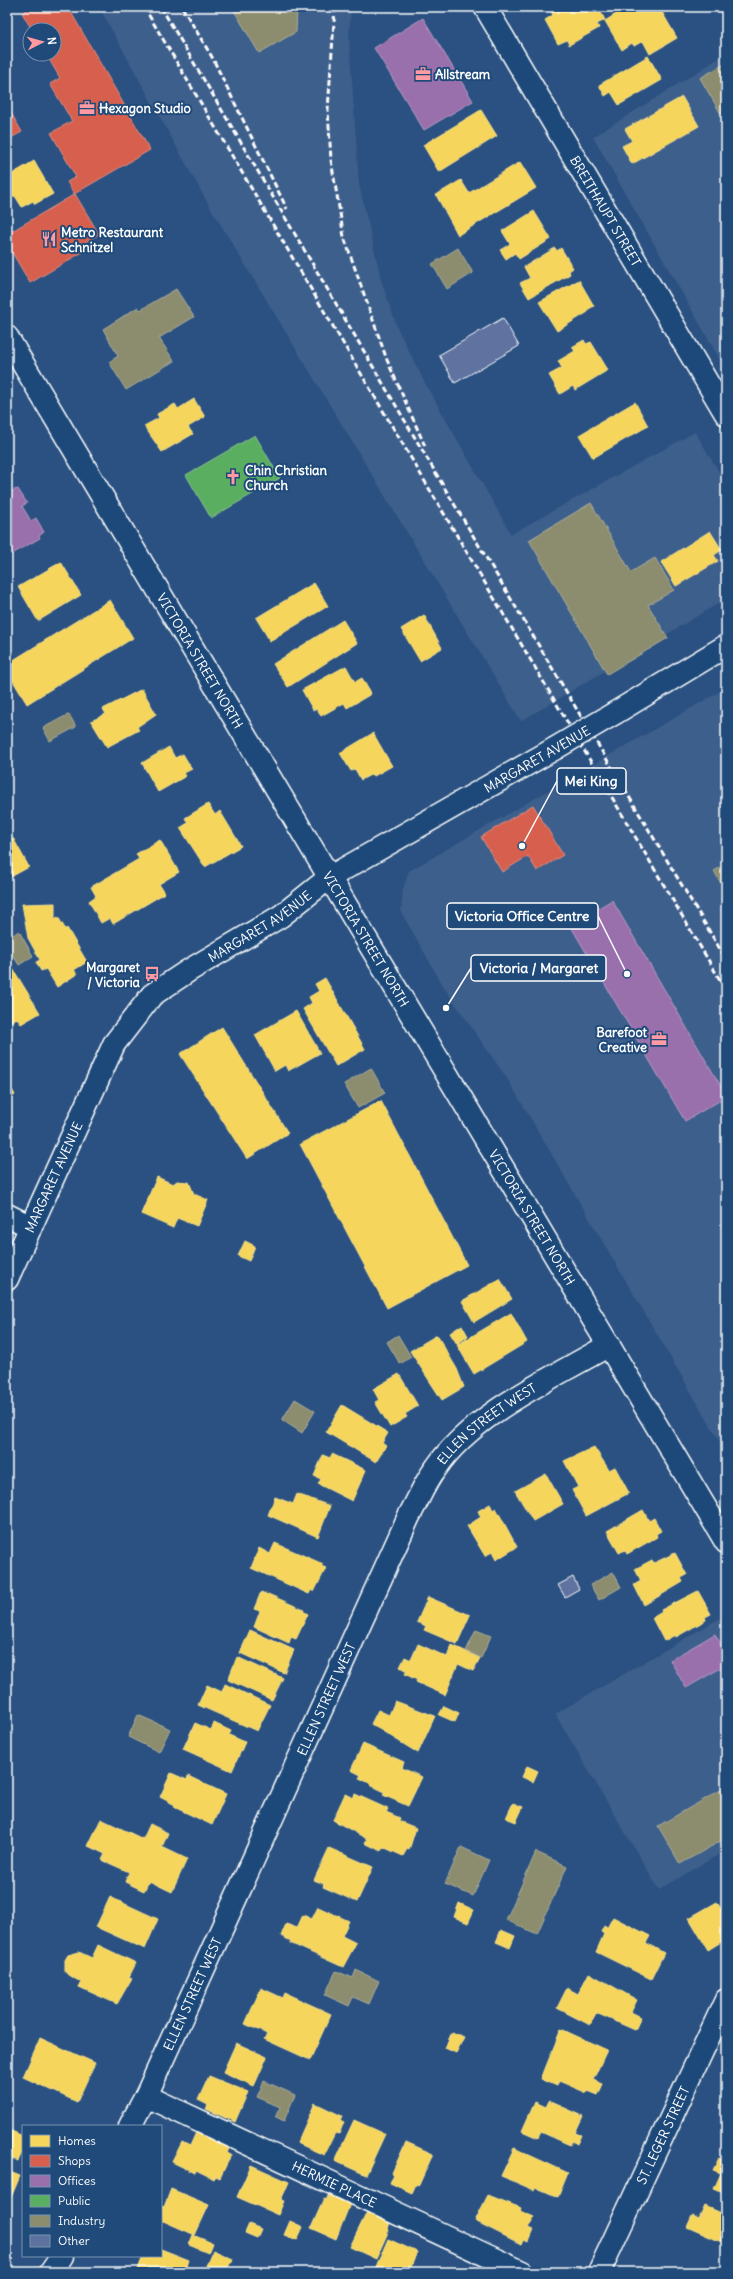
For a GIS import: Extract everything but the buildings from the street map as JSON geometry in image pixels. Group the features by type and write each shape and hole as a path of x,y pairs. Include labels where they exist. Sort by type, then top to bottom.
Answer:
{"street":[{"name":"BREITHAUPT STREET","path":"485,7 726,414"},
{"name":"VICTORIA STREET NORTH","path":"7,337 726,1542"},
{"name":"MARGARET AVENUE","path":"7,1279 114,1044 152,995 188,971 281,916 330,877 615,713 726,646"},
{"path":"7,1215 31,1227"},
{"name":"ELLEN STREET WEST","path":"131,2125 146,2096 406,1523 436,1467 465,1436 504,1405 609,1345"},
{"name":"ST. LEGER STREET","path":"599,2272 726,2000"},
{"name":"HERMIE PLACE","path":"146,2096 522,2272"},
{"path":"51,2272 61,2257"}],"shaded area":[{"path":"99,7 351,7 349,35 359,184 382,283 397,327 425,383 511,534 695,432 726,483 726,599 521,721 207,202"},
{"path":"726,54 726,370 593,137"},
{"path":"726,688 726,1452 508,1080 445,989 401,912 403,889 409,871"},
{"path":"722,1617 726,1625 726,1850 659,1890 555,1714"}],"railway":[{"path":"144,7 726,990"},
{"path":"161,7 444,487 726,959"},
{"path":"182,7 212,57 287,209"},
{"path":"335,7 328,110 331,160 344,237 387,360 425,446"}],"place":[{"name":"Allstream","path":"423,74"},
{"name":"Hexagon Studio","path":"87,108"},
{"name":"Metro Restaurant Schnitzel","path":"49,239"},
{"name":"Chin Christian Church","path":"233,477"},
{"name":"Mei King","path":"522,846"},
{"name":"Margaret / Victoria","path":"152,974"},
{"name":"Victoria Office Centre","path":"627,974"},
{"name":"Victoria / Margaret","path":"446,1008"},
{"name":"Barefoot Creative","path":"659,1039"}]}
